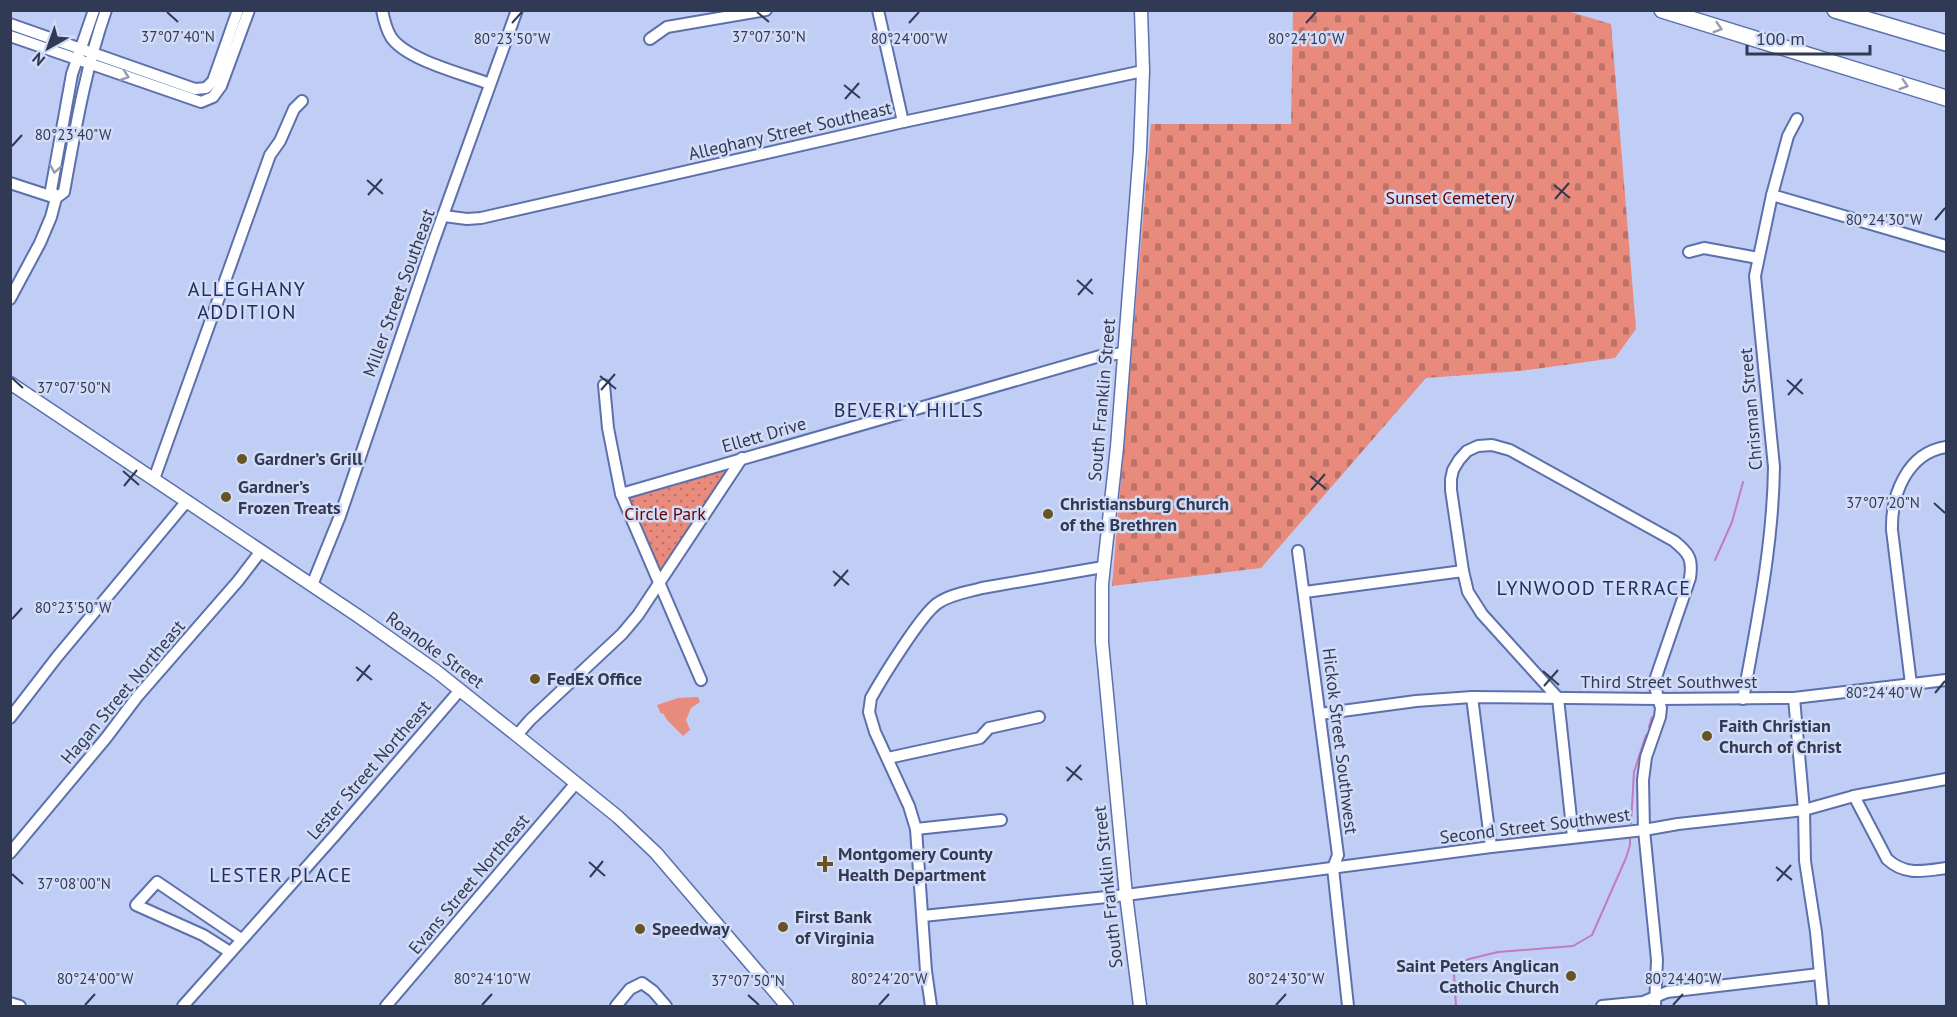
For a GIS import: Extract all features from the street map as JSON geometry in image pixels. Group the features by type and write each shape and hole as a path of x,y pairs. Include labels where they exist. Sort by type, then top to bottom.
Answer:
{"highway":[{"path":"1662,10 1947,98"},
{"path":"1835,10 1947,43"}],"main road":[{"name":"South Franklin Street","path":"1140,1006 1126,895 1102,642 1103,567 1117,447 1140,150 1143,71 1141,10"},
{"name":"Roanoke Street","path":"10,383 312,585 460,690 517,735 632,830 667,865 787,1006"}],"street":[{"path":"56,198 51,190 72,74 94,10"},
{"path":"10,299 40,243 56,198 64,192 78,112 106,10"},
{"path":"209,93 238,10"},
{"path":"209,93 224,79 249,10"},
{"path":"381,10 391,38 401,49 490,84"},
{"name":"Miller Street Southeast","path":"312,585 340,516 393,359 517,10"},
{"path":"650,39 667,27 766,10"},
{"path":"878,10 903,122"},
{"path":"10,24 81,49 91,58"},
{"path":"10,36 77,60 91,58 209,93"},
{"name":"Alleghany Street Southeast","path":"444,216 481,218 903,122 1143,71"},
{"path":"154,479 270,155 280,141 294,109 302,101"},
{"name":"Chrisman Street","path":"1743,699 1768,561 1774,498 1774,467 1755,276 1772,195 1788,136 1797,119"},
{"path":"10,183 56,198"},
{"path":"1772,195 1947,246"},
{"path":"1689,252 1704,248 1758,258"},
{"name":"Ellett Drive","path":"621,494 1100,356 1124,353"},
{"path":"604,385 608,429 621,494 701,680"},
{"path":"1573,837 1558,698 1482,614 1468,592 1463,571 1451,479 1459,460 1478,446 1492,445 1510,450 1674,541 1690,557 1692,567 1689,578 1654,683 1661,708 1660,717 1646,757 1642,780 1644,830 1657,960 1655,1001"},
{"path":"1911,684 1892,514 1896,494 1904,477 1931,451 1947,447"},
{"path":"517,735 622,634 638,615 742,458"},
{"path":"10,718 57,657 187,501"},
{"name":"Hagan Street Northeast","path":"10,854 137,697 238,581 261,551"},
{"name":"Hickok Street Southwest","path":"1298,551 1338,855 1333,868 1348,1006"},
{"path":"931,1006 926,971 916,829 909,806 875,732 869,712 871,699 930,609 938,603 963,593 1103,567"},
{"path":"1305,592 1463,571"},
{"name":"Third Street Southwest","path":"1320,714 1416,701 1472,697 1794,698 1947,680"},
{"name":"Lester Street Northeast","path":"183,1006 460,690"},
{"path":"1472,697 1491,847"},
{"path":"1794,698 1804,810 1805,861 1820,962 1819,974 1823,1006"},
{"path":"888,758 980,738 989,728 1039,717"},
{"name":"Second Street Southwest","path":"923,916 1126,895 1491,847 1804,810 1854,796 1947,779"},
{"name":"Evans Street Northeast","path":"386,1006 576,783"},
{"path":"1854,796 1887,859 1893,865 1911,872 1947,868"},
{"path":"916,829 1001,820"},
{"path":"230,952 203,935 136,906 157,882 241,939"},
{"path":"1602,1006 1655,1001 1666,992 1819,974"},
{"path":"616,1006 630,989 642,983 653,991 666,1006"},
{"path":"10,1003 20,1006"}],"green space":[{"name":"Sunset Cemetery","path":"1293,11 1567,11 1611,24 1636,329 1615,358 1520,371 1426,378 1261,568 1112,586 1151,124 1291,124"},
{"name":"Circle Park","path":"725,469 724,475 666,564 661,569 656,567 629,497"},
{"path":"698,697 700,702 691,708 686,720 690,730 683,736 663,713 661,714 657,705 678,698"}],"waterway":[{"path":"1715,560 1732,522 1743,482"},
{"path":"1649,727 1652,717"},
{"path":"1631,823 1634,772 1646,735"},
{"path":"1456,1006 1454,974 1458,965 1469,959 1498,952 1573,946 1592,935 1626,858 1630,838"}],"place":[{"name":"Gardner’s Grill","path":"242,459"},
{"name":"Gardner’s Frozen Treats","path":"226,497"},
{"name":"Christiansburg Church of the Brethren","path":"1048,514"},
{"name":"FedEx Office","path":"535,679"},
{"name":"Faith Christian Church of Christ","path":"1707,736"},
{"name":"Montgomery County Health Department","path":"825,864"},
{"name":"First Bank of Virginia","path":"783,927"},
{"name":"Speedway","path":"640,929"},
{"name":"Saint Peters Anglican Catholic Church","path":"1571,976"}],"district":[{"name":"ALLEGHANY ADDITION","path":"247,300"},
{"name":"BEVERLY HILLS","path":"909,410"},
{"name":"LYNWOOD TERRACE","path":"1594,588"},
{"name":"LESTER PLACE","path":"281,875"}]}
